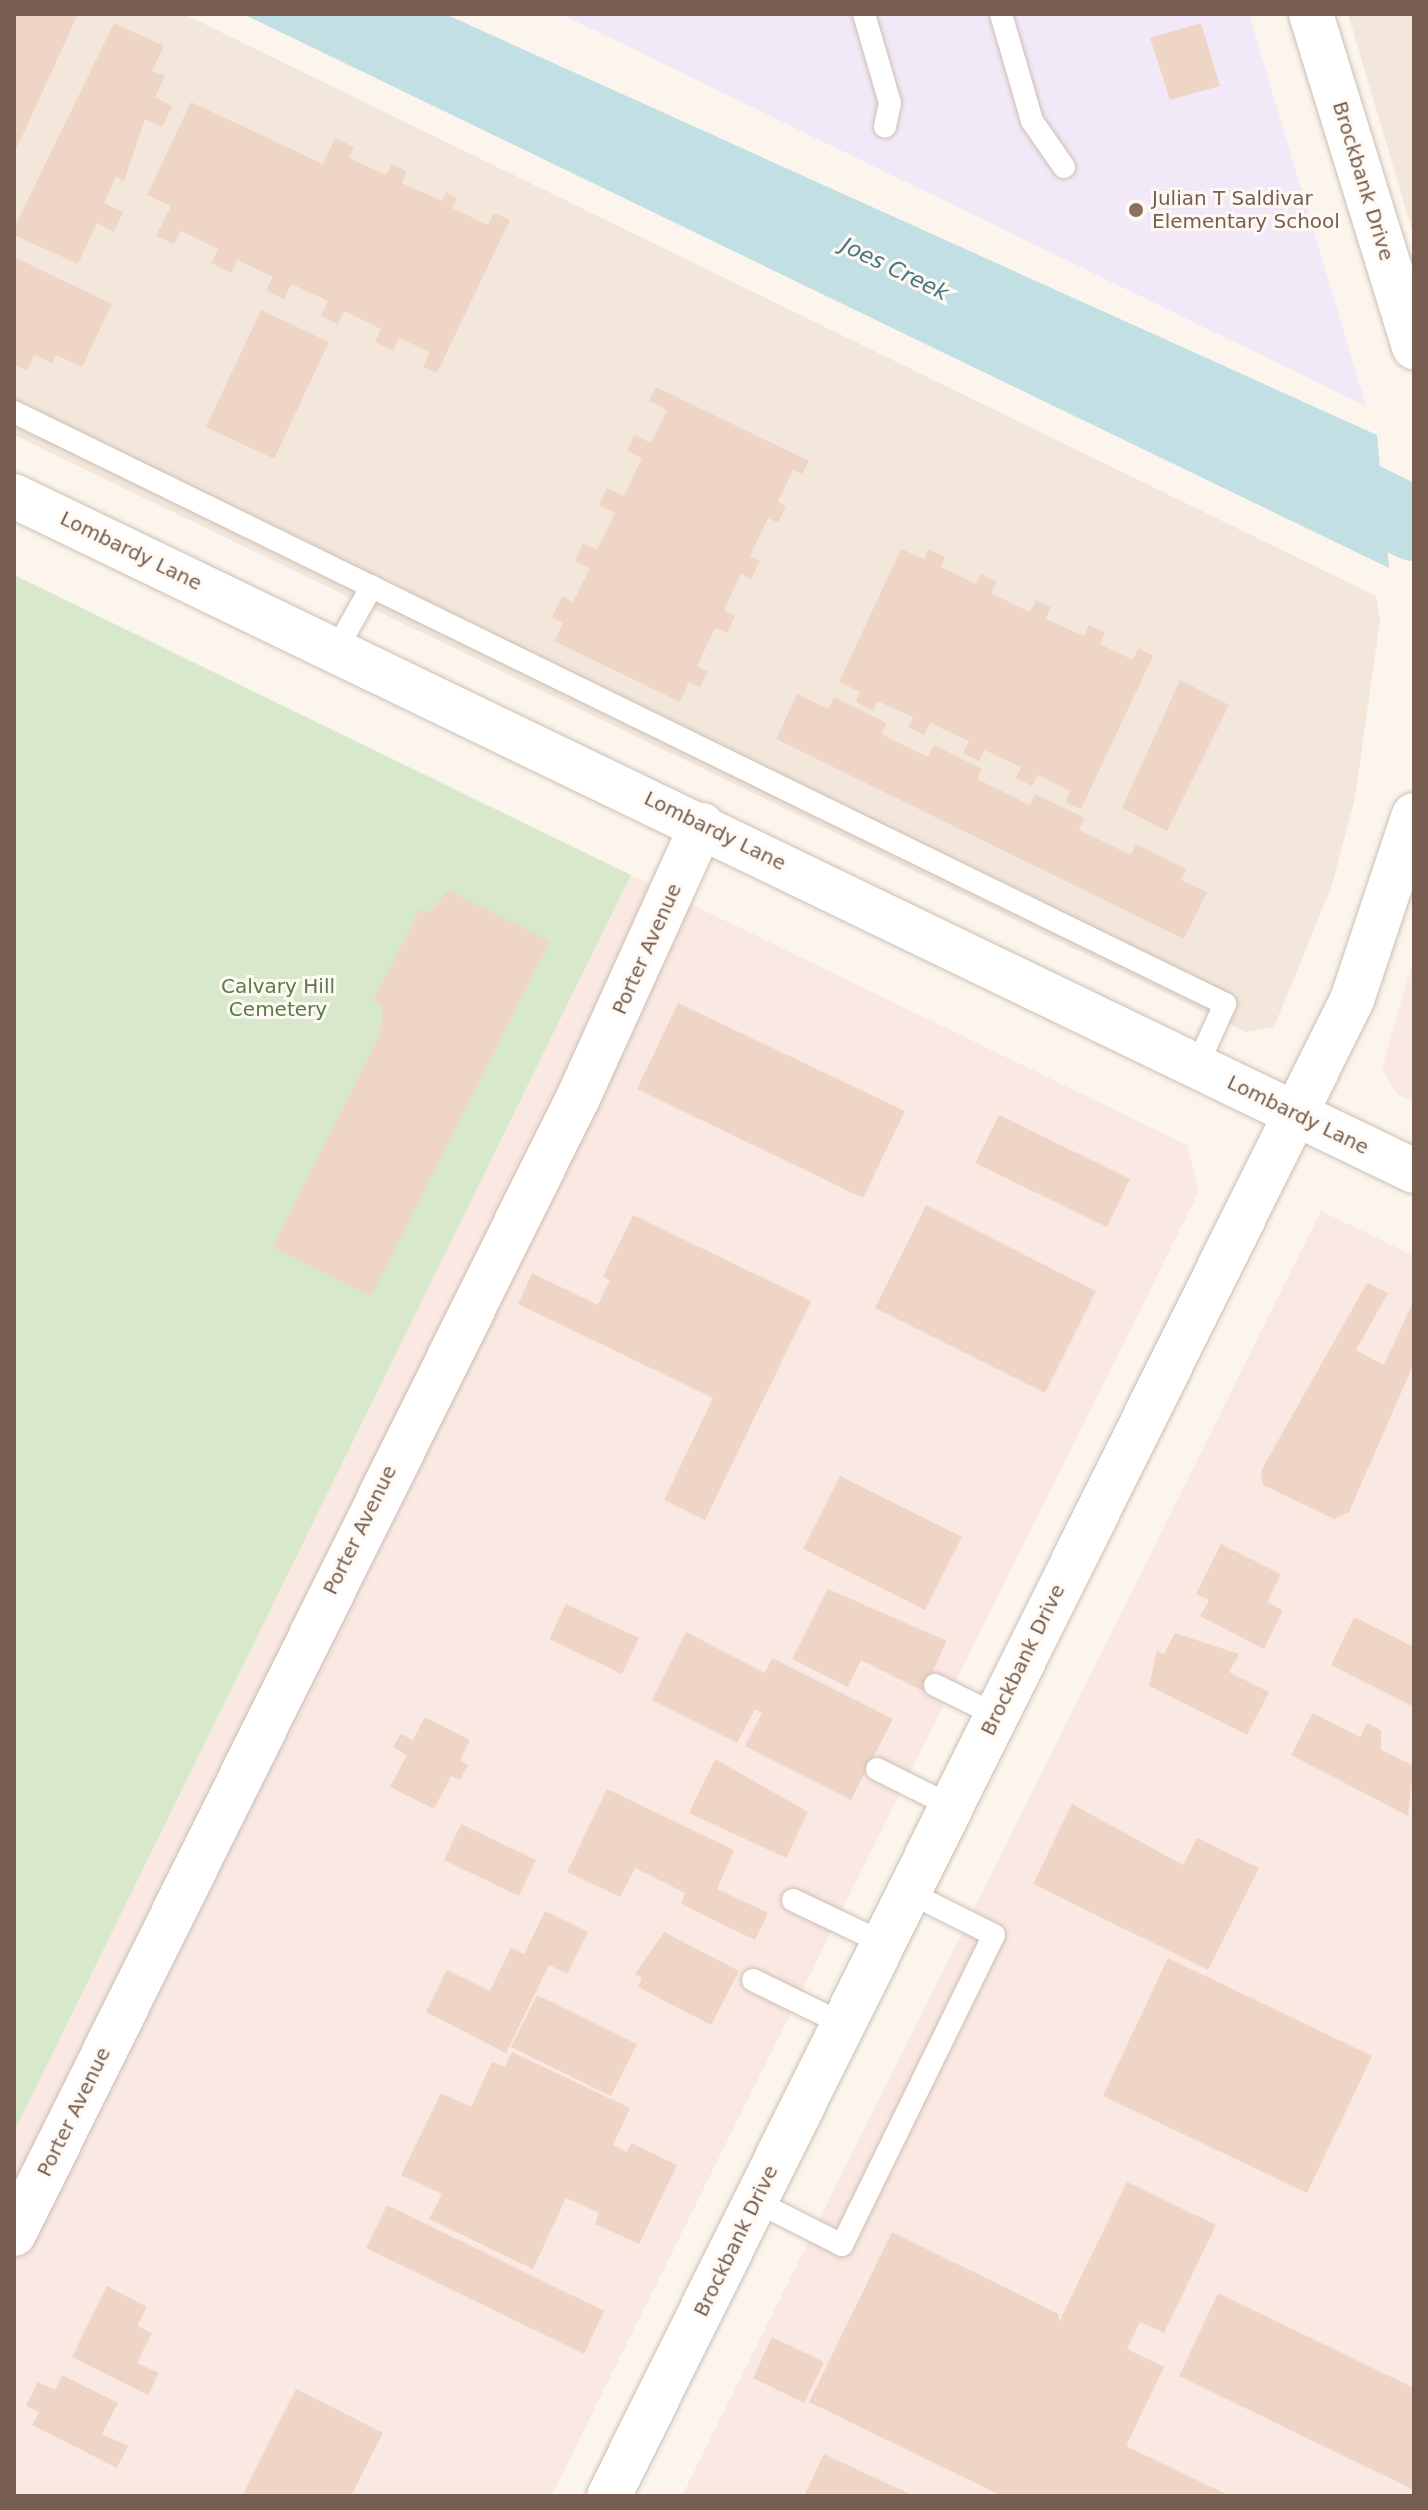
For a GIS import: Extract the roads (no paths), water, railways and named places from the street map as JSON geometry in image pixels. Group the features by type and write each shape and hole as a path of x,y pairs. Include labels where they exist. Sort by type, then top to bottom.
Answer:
{"street":[{"name":"Brockbank Drive","path":"1311,14 1414,347"},
{"name":"Lombardy Lane","path":"14,496 702,825 1414,1171"},
{"name":"Brockbank Drive","path":"609,2496 1352,1000 1414,815"},
{"name":"Porter Avenue","path":"14,2234 578,1098 702,825"}],"lane":[{"path":"864,14 890,103 885,126"},
{"path":"1001,14 1032,121 1064,167"},
{"path":"14,412 1225,1004 1197,1066"},
{"path":"336,650 372,586"},
{"path":"935,1685 996,1715"},
{"path":"877,1769 951,1806"},
{"path":"755,2201 842,2245 994,1935 908,1892"},
{"path":"793,1900 883,1943"},
{"path":"753,1980 843,2024"}],"water":[{"path":"243,14 445,14 1377,435 1389,568"}],"waterway":[{"name":"Joes Creek","path":"1292,464 1414,524"}],"place":[{"name":"Julian T Saldivar Elementary School","path":"1136,210"}],"park label":[{"name":"Calvary Hill Cemetery","path":"278,998"}]}
